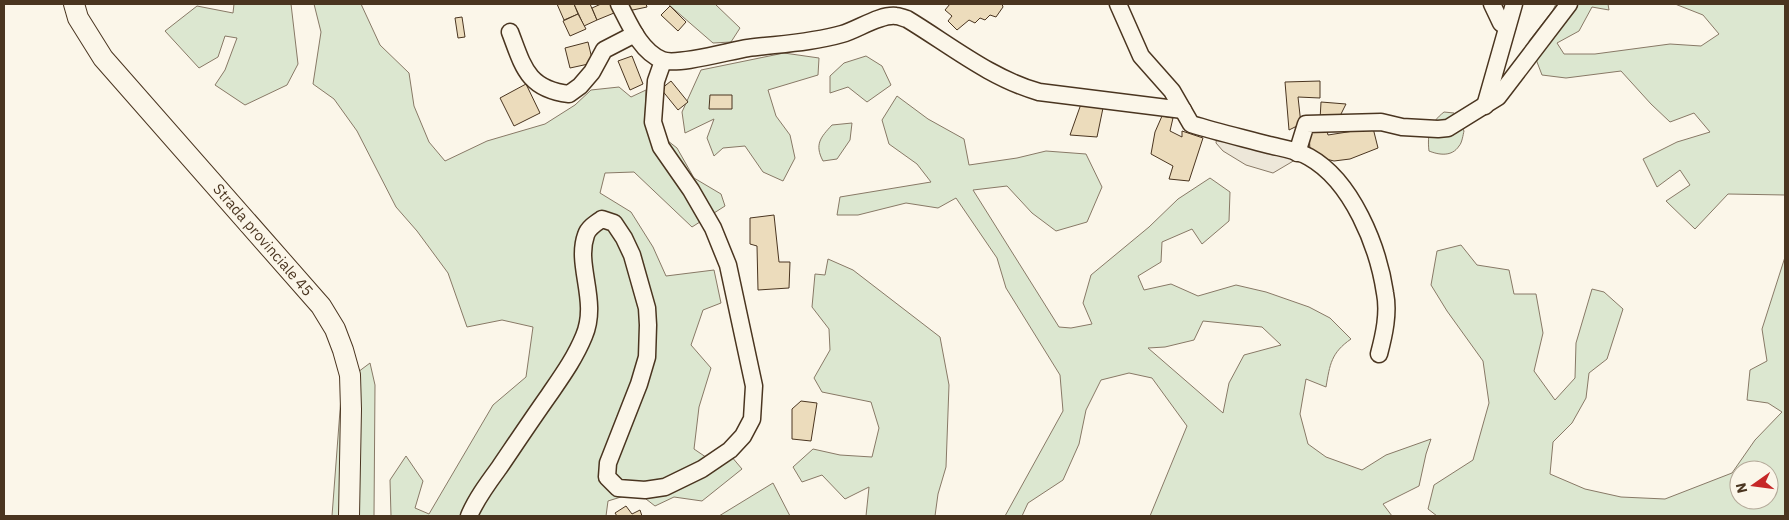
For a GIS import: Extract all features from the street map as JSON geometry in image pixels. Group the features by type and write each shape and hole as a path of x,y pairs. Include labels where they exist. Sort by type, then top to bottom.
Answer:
{"main road":[{"name":"Strada provinciale 45","path":"74,4 78,18 103,58 321,306 335,329 350,375 349,516"}],"street":[{"path":"618,4 635,34 648,51 663,61 682,61 747,48 818,40 844,34 895,15 906,18 999,77 1022,87 1039,92 1183,110"},
{"path":"875,21 877,4"},
{"path":"1118,4 1141,56 1172,91 1191,124 1308,156 1330,174 1343,188 1361,216 1372,244 1386,294 1386,318 1379,354"},
{"path":"1492,4 1501,22 1507,27"},
{"path":"1485,106 1514,4"},
{"path":"1297,153 1306,124 1381,122 1402,127 1448,128 1498,97 1569,4"},
{"path":"510,32 528,75 541,86 555,92 568,94 580,86 592,72 604,50 635,34"},
{"path":"469,516 485,488 573,359 585,335 589,317 590,297 585,269 584,249 586,234 602,219 614,222 632,255 646,308 648,325 647,357 639,384 608,463 607,477 618,488 645,490 665,486 702,469 730,450 743,436 752,419 754,386 728,265 714,228 691,190 661,147 653,122 656,81 663,61"}],"green space":[{"path":"234,4 291,4 298,64 287,85 245,105 215,85 225,70 237,38 225,36 218,57 199,68 165,31 197,6 233,13"},
{"path":"314,4 361,4 380,45 409,73 414,106 429,142 445,161 487,141 545,124 575,105 591,90 619,87 631,97 646,90 645,123 677,148 694,178 721,194 725,206 692,227 634,172 605,173 600,193 631,212 653,247 666,276 714,270 721,303 703,310 691,345 711,368 699,407 694,449 719,466 731,456 742,469 702,501 674,497 655,506 637,492 608,501 606,516 391,516 390,480 406,456 423,481 415,508 429,514 493,405 526,377 533,327 502,320 467,327 448,273 417,231 396,207 357,131 334,99 313,84 321,32"},
{"path":"668,4 715,4 740,28 731,42 713,43"},
{"path":"1556,4 1608,4 1609,10 1592,7 1579,31 1557,43 1564,54 1595,54 1670,44 1701,46 1719,34 1703,15 1675,4 1785,4 1785,195 1728,194 1695,229 1666,201 1690,185 1680,170 1657,187 1643,159 1677,142 1710,132 1694,113 1670,122 1621,71 1566,78 1542,75 1529,41"},
{"path":"784,53 819,58 818,75 768,90 776,116 790,135 795,158 783,181 763,172 745,146 723,148 714,156 707,138 714,119 685,133 682,112 701,70"},
{"path":"866,56 882,66 891,85 867,102 848,87 830,93 830,76 844,63"},
{"path":"897,96 928,119 964,139 969,165 1017,158 1046,151 1086,154 1102,187 1087,222 1056,231 1032,213 1007,186 973,190 1059,327 1071,328 1092,324 1083,303 1091,275 1149,227 1178,199 1210,178 1230,192 1229,221 1202,244 1192,229 1162,242 1161,262 1138,276 1144,290 1171,284 1198,296 1236,285 1266,292 1309,307 1330,318 1351,339 1335,354 1326,387 1306,379 1300,414 1308,444 1326,457 1362,470 1386,455 1431,439 1419,486 1383,504 1392,516 1150,516 1187,426 1152,378 1129,373 1101,380 1086,410 1079,444 1063,480 1028,503 1022,516 1005,516 1063,411 1060,375 1006,288 997,258 956,198 938,208 906,203 858,215 837,215 840,197 931,182 917,164 889,144 882,120","holes":["1203,321 1262,327 1281,345 1244,355 1229,383 1223,413 1148,348 1165,347 1194,340"]},
{"path":"1444,112 1454,113 1464,131 1461,143 1456,150 1441,154 1429,151 1429,139 1430,129 1435,120"},
{"path":"852,123 850,140 837,159 823,161 819,145 825,133 832,125"},
{"path":"1461,245 1477,265 1509,270 1514,294 1536,294 1543,333 1534,371 1555,400 1575,378 1576,343 1592,289 1604,292 1623,309 1607,359 1589,373 1586,398 1572,423 1553,442 1550,474 1585,489 1621,497 1665,499 1729,474 1729,510 1779,510 1779,460 1741,460 1755,440 1782,412 1768,403 1747,400 1750,370 1767,361 1762,329 1785,257 1785,516 1437,516 1428,509 1434,485 1473,460 1489,403 1483,361 1431,285 1437,251"},
{"path":"828,259 853,270 940,337 949,385 946,467 938,494 935,516 866,516 869,487 845,499 822,475 802,482 793,467 813,449 840,455 872,457 879,428 871,402 822,392 814,378 830,350 829,329 812,307 815,274 825,275"},
{"path":"370,363 375,385 374,516 332,516 342,384"},
{"path":"773,483 790,516 719,516"}],"shaded area":[{"path":"1217,135 1295,160 1273,173 1246,165 1223,151 1216,143"}],"building":[{"path":"557,4 574,4 578,14 564,20"},
{"path":"574,4 590,4 597,20 584,26"},
{"path":"601,4 610,4 614,13 597,20 592,8"},
{"path":"627,4 646,4 647,7 628,11"},
{"path":"950,4 1002,4 1003,7 996,17 990,15 985,20 980,18 975,23 969,20 957,30 948,21 952,16 945,10"},
{"path":"670,6 686,22 678,31 661,15"},
{"path":"578,14 586,29 570,36 563,21"},
{"path":"462,17 465,37 458,38 455,18"},
{"path":"588,42 593,63 570,68 565,48"},
{"path":"632,56 643,84 630,90 618,61"},
{"path":"671,81 688,102 678,110 661,89"},
{"path":"1320,81 1320,98 1298,97 1301,124 1289,130 1285,82"},
{"path":"526,84 540,113 514,126 500,98"},
{"path":"710,95 732,95 732,109 709,109"},
{"path":"1321,102 1346,104 1339,118 1320,120"},
{"path":"1081,104 1103,108 1097,137 1070,135"},
{"path":"1162,116 1173,118 1170,131 1182,137 1182,131 1203,138 1189,181 1169,179 1173,166 1151,154 1155,132"},
{"path":"1326,127 1328,135 1373,128 1378,148 1350,159 1334,161 1314,156 1310,152 1309,129"},
{"path":"774,215 779,262 790,262 789,288 758,290 757,246 750,244 750,218"},
{"path":"801,401 817,403 811,441 792,439 792,409"},
{"path":"626,506 632,514 640,510 642,516 617,516 615,513"}]}
